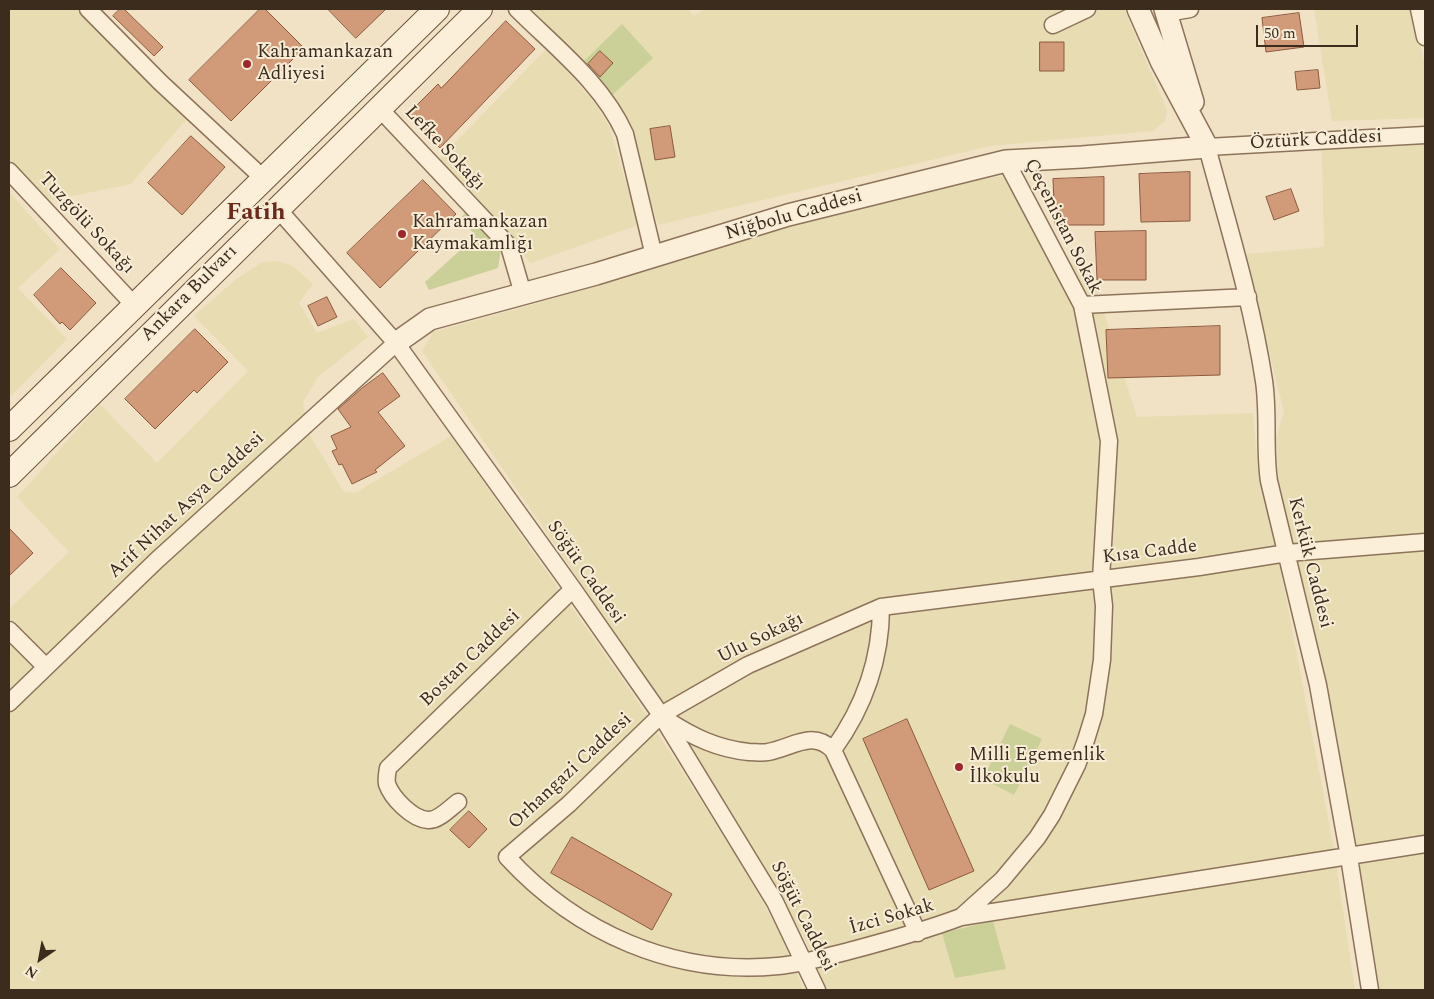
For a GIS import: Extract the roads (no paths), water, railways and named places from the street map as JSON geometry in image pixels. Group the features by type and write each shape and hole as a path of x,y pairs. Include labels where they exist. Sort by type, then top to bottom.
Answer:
{"main road":[{"name":"Ankara Bulvarı","path":"9,429 437,9"},
{"name":"Ankara Bulvarı","path":"9,475 480,9"}],"street":[{"path":"88,9 160,82 263,178"},
{"path":"517,9 602,94 617,115 625,134 654,256"},
{"path":"1054,25 1088,9"},
{"path":"1138,9 1161,61 1207,147"},
{"path":"1190,9 1166,11 1207,147"},
{"path":"1419,9 1425,37"},
{"name":"Lefke Sokağı","path":"378,108 508,246 524,294"},
{"name":"Öztürk Caddesi","path":"1207,147 1425,135"},
{"name":"Niğbolu Caddesi","path":"396,343 430,319 524,294 788,215 1006,161 1207,147"},
{"name":"Kerkük Caddesi","path":"1207,147 1248,296 1264,382 1266,407 1265,457 1269,480 1318,685 1349,857 1370,990"},
{"name":"Çeçenistan Sokak","path":"961,917 1002,880 1037,838 1065,790 1077,765 1094,714 1099,687 1104,634 1101,579 1109,441 1082,305 1006,161"},
{"name":"Tuzgölü Sokağı","path":"9,171 134,305"},
{"name":"Söğüt Caddesi","path":"277,208 396,343 573,589 661,716 775,902 817,990"},
{"path":"1082,305 1248,296"},
{"name":"Arif Nihat Asya Caddesi","path":"9,702 213,508 396,343"},
{"name":"Kısa Cadde","path":"881,607 1200,567 1287,553 1425,542"},
{"name":"Bostan Caddesi","path":"458,802 436,819 428,821 409,811 398,800 387,783 388,768 573,589"},
{"path":"833,750 856,714 872,675 881,633 881,607"},
{"name":"Ulu Sokağı","path":"661,716 748,665 881,607"},
{"path":"9,630 45,666"},
{"path":"661,716 700,740 734,750 768,753 812,740 823,742 833,750 918,933"},
{"name":"Orhangazi Caddesi","path":"507,857 569,804 661,716"},
{"path":"961,917 1425,844"},
{"name":"İzci Sokak","path":"507,857 542,892 582,921 604,933 651,953 676,960 727,967 762,968 805,963 918,933 961,917"}],"place":[{"name":"Kahramankazan Adliyesi","path":"247,64"},
{"name":"Kahramankazan Kaymakamlığı","path":"402,234"},
{"name":"Milli Egemenlik İlkokulu","path":"959,767"}],"district":[{"name":"Fatih","path":"256,214"}]}
